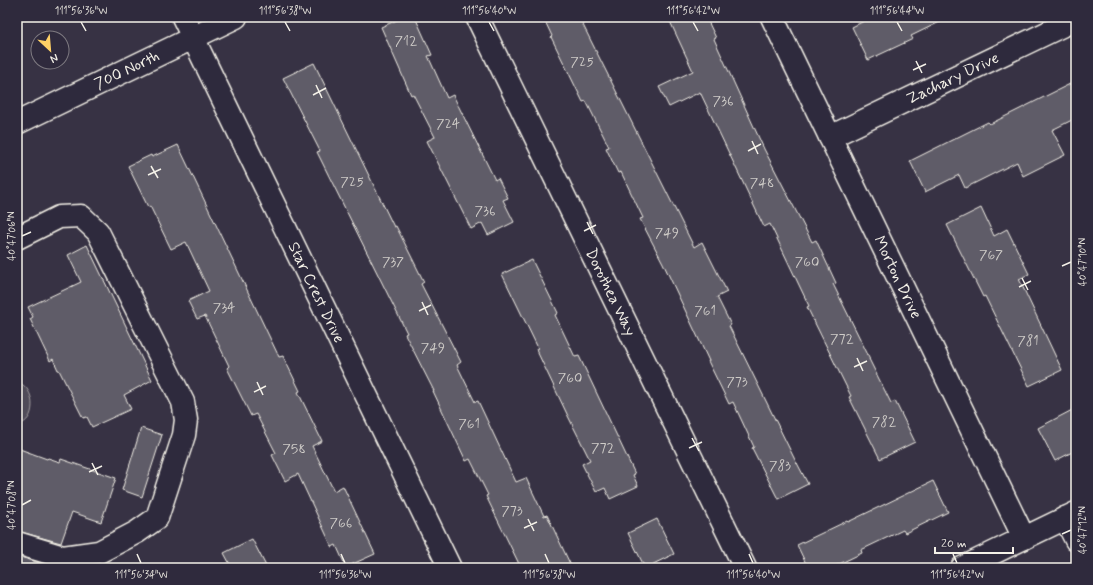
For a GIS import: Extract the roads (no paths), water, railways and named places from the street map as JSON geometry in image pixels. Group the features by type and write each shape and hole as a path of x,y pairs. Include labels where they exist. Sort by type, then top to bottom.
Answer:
{"street":[{"name":"Star Crest Drive","path":"183,17 450,568"},
{"name":"700 North","path":"17,123 236,17"},
{"name":"Dorothea Way","path":"477,17 745,568"},
{"name":"Morton Drive","path":"772,17 1024,538"},
{"name":"Zachary Drive","path":"830,137 1076,19"},
{"path":"17,238 59,217 81,216 98,232 183,402 186,420 184,435 156,518 137,532 99,552 62,557 17,542"},
{"path":"962,568 1071,515 1076,540"}]}
